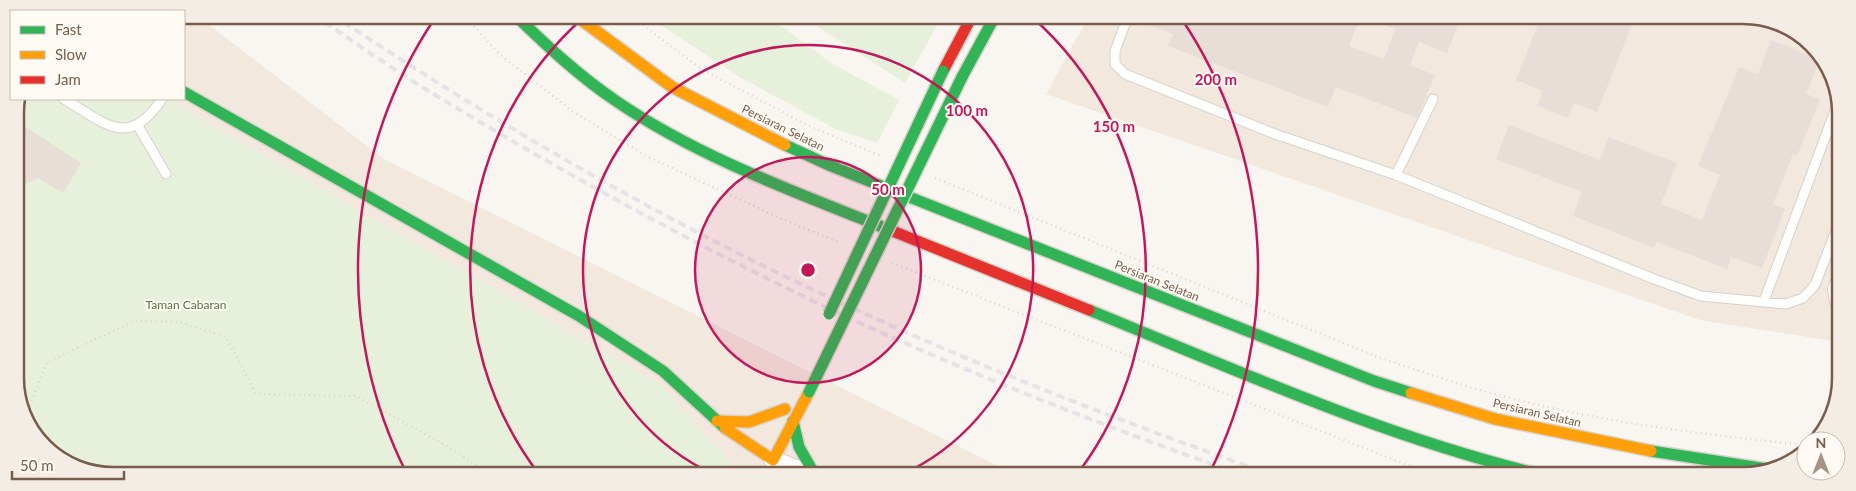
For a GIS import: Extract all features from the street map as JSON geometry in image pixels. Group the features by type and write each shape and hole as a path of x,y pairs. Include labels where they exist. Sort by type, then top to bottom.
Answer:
{"main road":[{"path":"523,24 552,52 617,102 680,138 770,181 1362,421 1509,467"},
{"name":"Persiaran Selatan","path":"587,24 672,87 751,129 831,166 1374,381 1495,419 1630,448 1756,466"},
{"path":"826,321 943,71 968,24"},
{"path":"767,457 793,421 809,392 962,77 991,24"},
{"path":"185,93 579,316 663,371 742,442 767,457"},
{"path":"717,421 750,422 786,405 777,424"},
{"path":"793,421 799,447 810,467"},
{"path":"767,457 769,439"}],"street":[{"path":"767,457 791,467"}],"lane":[{"path":"1125,24 1115,51 1115,64 1125,74 1275,134 1396,175 1654,280 1701,296 1786,304 1803,298 1815,285 1832,241"},
{"path":"1396,175 1433,99"},
{"path":"66,100 114,128 138,126 154,111 161,100"},
{"path":"1764,301 1832,119"},
{"path":"138,126 166,174"}],"path":[{"path":"642,24 703,70 811,127 882,156"},
{"path":"927,175 1378,357 1442,378 1502,396 1577,412 1714,436 1796,444"},
{"path":"29,407 46,362 135,320 179,322 226,338 256,394 356,396 445,445 479,467"}],"shaded area":[{"name":"Taman Cabaran","path":"185,24 208,24 384,159 1000,467 112,467 95,466 73,458 58,449 42,433 25,396 24,379 25,100 185,100"},
{"path":"1085,24 1749,24 1772,28 1798,42 1814,58 1831,95 1832,341 1700,320 1046,94"}],"green space":[{"path":"659,24 779,24 831,63 899,100 877,143 836,129 741,78"},
{"path":"813,24 938,24 905,83"},
{"name":"Taman Cabaran","path":"25,100 169,100 659,384 734,467 112,467 84,463 58,449 42,433 25,396"}],"building":[{"path":"1147,24 1354,24 1357,25 1349,46 1384,59 1395,29 1383,24 1458,24 1447,53 1419,42 1410,65 1435,75 1417,118 1336,87 1328,107 1168,46 1173,34"},
{"path":"1538,24 1632,24 1597,112 1574,103 1568,118 1537,106 1543,91 1516,80"},
{"path":"1771,40 1812,56 1818,64 1806,94 1820,99 1797,156 1793,154 1773,204 1785,209 1762,268 1731,257 1727,269 1657,242 1654,248 1573,216 1582,192 1496,159 1509,125 1600,160 1609,137 1677,163 1661,204 1702,220 1720,175 1698,166 1739,67 1758,74"},
{"path":"24,126 81,163 63,193 38,178 24,184"}],"railway":[{"path":"327,24 387,65 478,121 620,202 764,277 865,325 972,372 1079,415 1221,467"},
{"path":"347,24 450,91 570,162 631,197 755,262 930,343 1043,390 1251,467"}],"traffic: fast":[{"path":"525,24 589,81 616,101 682,141 752,174 895,232"},
{"path":"962,77 991,24"},
{"path":"829,314 943,71"},
{"path":"809,392 962,77"},
{"path":"185,93 579,316 663,371 725,428"},
{"path":"785,145 831,166 1374,381 1411,393"},
{"path":"1089,310 1315,402 1429,443 1512,467"},
{"path":"793,421 799,447 810,467"},
{"path":"1651,451 1752,467"}],"traffic: slow":[{"path":"587,24 672,87 785,145"},
{"path":"725,428 773,460 809,392"},
{"path":"1411,393 1495,419 1651,451"},
{"path":"717,421 749,422 785,409"}],"traffic: jam":[{"path":"943,71 968,24"},
{"path":"895,232 1089,310"}]}
